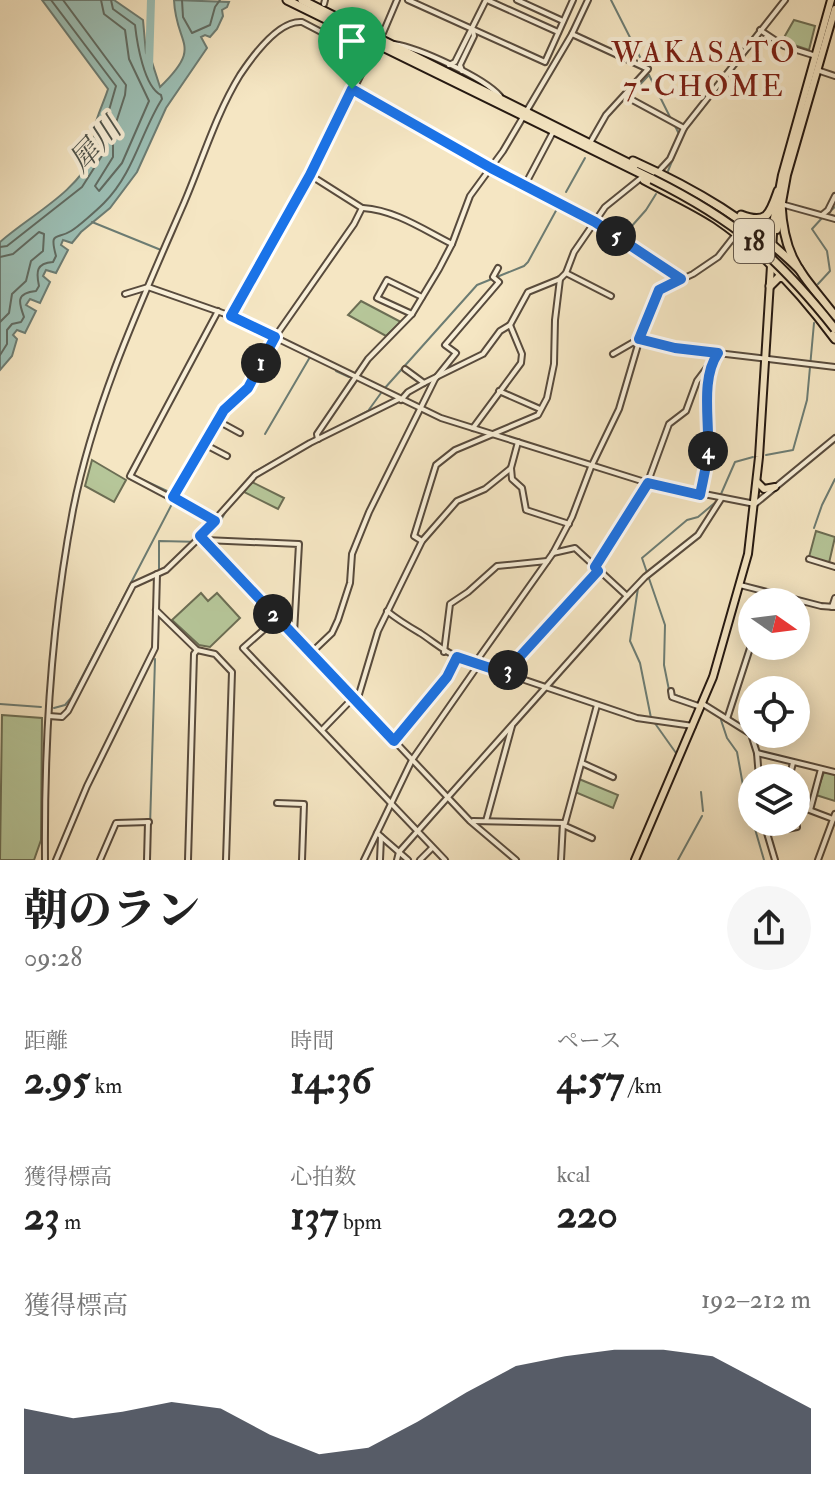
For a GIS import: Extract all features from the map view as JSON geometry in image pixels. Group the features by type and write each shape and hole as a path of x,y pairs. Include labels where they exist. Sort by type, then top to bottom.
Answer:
{"highway":[{"name":"18","path":"287,0 525,115 601,148 719,211 750,233 782,262 835,327"},
{"name":"18","path":"302,0 502,99 553,132 700,210 736,234 771,264 835,339"},
{"name":"18","path":"593,153 655,176 731,212 759,220 771,211 778,191"},
{"name":"18","path":"781,204 790,257 835,316"},
{"name":"18","path":"731,212 799,269"},
{"name":"18","path":"770,286 779,277 785,278"}],"main road":[{"path":"773,245 817,70 831,0"},
{"path":"635,860 702,706 740,585 755,504 778,191 835,9"},
{"path":"757,482 764,489 775,487"}],"street":[{"path":"383,33 397,0"},
{"path":"408,0 545,62 573,0"},
{"path":"449,65 455,62 487,0 559,32"},
{"path":"517,0 563,21"},
{"path":"318,439 317,434 368,359 412,314 452,244 470,196 525,115 588,0"},
{"path":"655,176 670,159 684,128 785,0"},
{"path":"45,860 48,716 62,584 79,486 93,432 148,287 226,104 254,56 287,25 302,22 314,25 367,60"},
{"path":"462,72 460,65 474,36 473,29"},
{"path":"760,30 784,46 818,57"},
{"path":"572,34 648,69 606,115 590,143"},
{"path":"392,45 411,49 449,65 491,87 502,99"},
{"path":"231,316 310,175 373,51"},
{"path":"817,70 835,76"},
{"path":"352,89 491,168 595,222 681,279"},
{"path":"625,96 684,128"},
{"path":"525,185 553,132"},
{"path":"310,175 362,208 380,209 452,244"},
{"path":"48,716 62,717 68,711 131,584 166,570 199,540 255,475 483,354 500,331 510,325 528,292 560,279 566,273 574,252 605,207 641,178"},
{"path":"824,216 835,196"},
{"path":"781,204 835,219"},
{"path":"173,497 224,410 248,388 275,337 362,208"},
{"path":"364,860 379,835 412,760 553,553 569,524 591,467 619,409 639,339 659,290 719,256 736,234"},
{"path":"311,653 332,633 350,583 352,554 369,512 435,379 456,353 445,345 499,282 494,278 498,268"},
{"path":"566,273 611,296"},
{"path":"422,541 414,536 436,465 455,450 538,415 547,398 554,364 560,279"},
{"path":"412,314 377,298 387,280 422,297"},
{"path":"125,294 148,287 218,311 419,409 591,467 700,495 755,504 835,438"},
{"path":"215,521 130,476 218,311"},
{"path":"473,428 522,359 510,325"},
{"path":"613,354 639,339 675,348 835,367"},
{"path":"505,673 596,569 648,483 669,424 686,411 697,381 718,353"},
{"path":"700,495 708,446 710,364"},
{"path":"405,369 424,383"},
{"path":"499,391 540,409"},
{"path":"218,421 240,433"},
{"path":"518,442 511,468 512,479 522,488 526,510 569,524"},
{"path":"204,444 225,455"},
{"path":"322,730 356,699 378,631 422,541 457,501 485,489 511,468"},
{"path":"397,860 399,852 627,596 646,576 698,535 721,499"},
{"path":"199,540 299,544 294,635"},
{"path":"199,540 356,699 470,821 516,860"},
{"path":"553,553 575,548 627,596"},
{"path":"809,559 835,567"},
{"path":"444,652 450,604 497,566 547,561"},
{"path":"56,860 87,786 155,648 157,574"},
{"path":"740,585 752,588"},
{"path":"810,602 834,607 835,598"},
{"path":"156,610 197,650 215,654 232,672 226,860"},
{"path":"387,611 409,630 418,632 444,652 457,657 637,718 693,726"},
{"path":"277,618 243,648 445,860"},
{"path":"188,860 194,654 197,650"},
{"path":"394,741 447,677 457,657"},
{"path":"727,719 746,660"},
{"path":"671,693 677,699 702,706 751,734 758,764"},
{"path":"561,860 563,824 597,705"},
{"path":"486,821 512,723"},
{"path":"757,753 835,772"},
{"path":"582,763 613,777"},
{"path":"818,860 833,826 834,816 810,810 821,769"},
{"path":"277,803 304,804 302,860"},
{"path":"470,821 563,824 592,838"},
{"path":"100,860 116,823 149,822 147,860"},
{"path":"379,835 408,860"},
{"path":"379,835 380,860"},
{"path":"768,836 775,860"},
{"path":"420,860 433,847"}],"green space":[{"path":"794,20 815,26 809,50 782,41"},
{"path":"361,301 401,322 386,336 348,315"},
{"path":"92,460 126,480 114,502 85,486"},
{"path":"252,482 284,498 278,509 244,492"},
{"path":"816,531 835,537 829,563 809,557"},
{"path":"201,593 208,601 217,593 240,618 210,647 199,645 172,620"},
{"path":"2,715 42,718 41,840 34,860 0,860"},
{"path":"824,772 835,774 835,801 816,795"},
{"path":"579,779 618,795 613,808 575,792"}],"water":[{"path":"42,0 114,0 143,20 146,53 160,87 181,62 184,53 174,0 229,2 222,10 223,16 217,29 210,37 201,37 207,48 166,108 137,172 110,208 72,243 63,240 61,245 68,250 56,273 46,270 43,276 50,282 40,303 30,299 26,305 36,311 25,333 17,330 13,335 17,339 12,356 0,370 0,242 64,192 86,168 95,151 95,125 108,89"}],"waterway":[{"name":"犀川","path":"149,67 151,0"},
{"path":"611,0 644,65"},
{"path":"649,75 670,117"},
{"path":"631,94 649,75"},
{"path":"675,126 678,132"},
{"path":"668,171 681,139"},
{"path":"566,192 585,158"},
{"path":"623,236 656,194"},
{"path":"290,216 301,195"},
{"path":"384,389 477,285 528,262 558,207"},
{"path":"827,214 835,207"},
{"path":"818,284 830,271 827,251 812,229 822,218"},
{"path":"92,222 161,250"},
{"path":"250,285 286,224"},
{"path":"200,349 219,315"},
{"path":"766,455 793,450 807,400 814,323"},
{"path":"265,434 312,358"},
{"path":"336,371 349,377"},
{"path":"332,430 368,411 381,393"},
{"path":"151,441 162,421"},
{"path":"213,518 256,471 295,449"},
{"path":"143,455 147,450"},
{"path":"721,494 735,462 753,457"},
{"path":"136,471 140,461"},
{"path":"139,478 167,491"},
{"path":"814,528 835,479"},
{"path":"669,690 664,665 665,625 642,558 687,520 698,517 717,501"},
{"path":"54,708 65,705 71,698 173,502"},
{"path":"220,522 227,509"},
{"path":"159,571 159,541 203,542"},
{"path":"638,588 630,641 640,663 651,718"},
{"path":"149,860 155,659"},
{"path":"673,694 697,703"},
{"path":"0,704 41,707"},
{"path":"721,720 727,738 737,752 739,764"},
{"path":"654,722 676,753"},
{"path":"701,792 703,811"},
{"path":"678,860 702,816"},
{"path":"537,824 560,825 559,860"},
{"path":"757,836 764,860"}],"district":[{"name":"WAKASATO 7-CHOME","path":"704,69"}],"route":[{"path":"352,89 459,147 491,168 595,222 681,279 659,290 639,339 675,348 718,353 710,364 708,446 700,495 648,483 595,567 598,571 505,673 457,657 447,677 394,741 200,536 215,521 173,497 224,410 248,388 275,337 231,316 310,175 352,89"}]}
